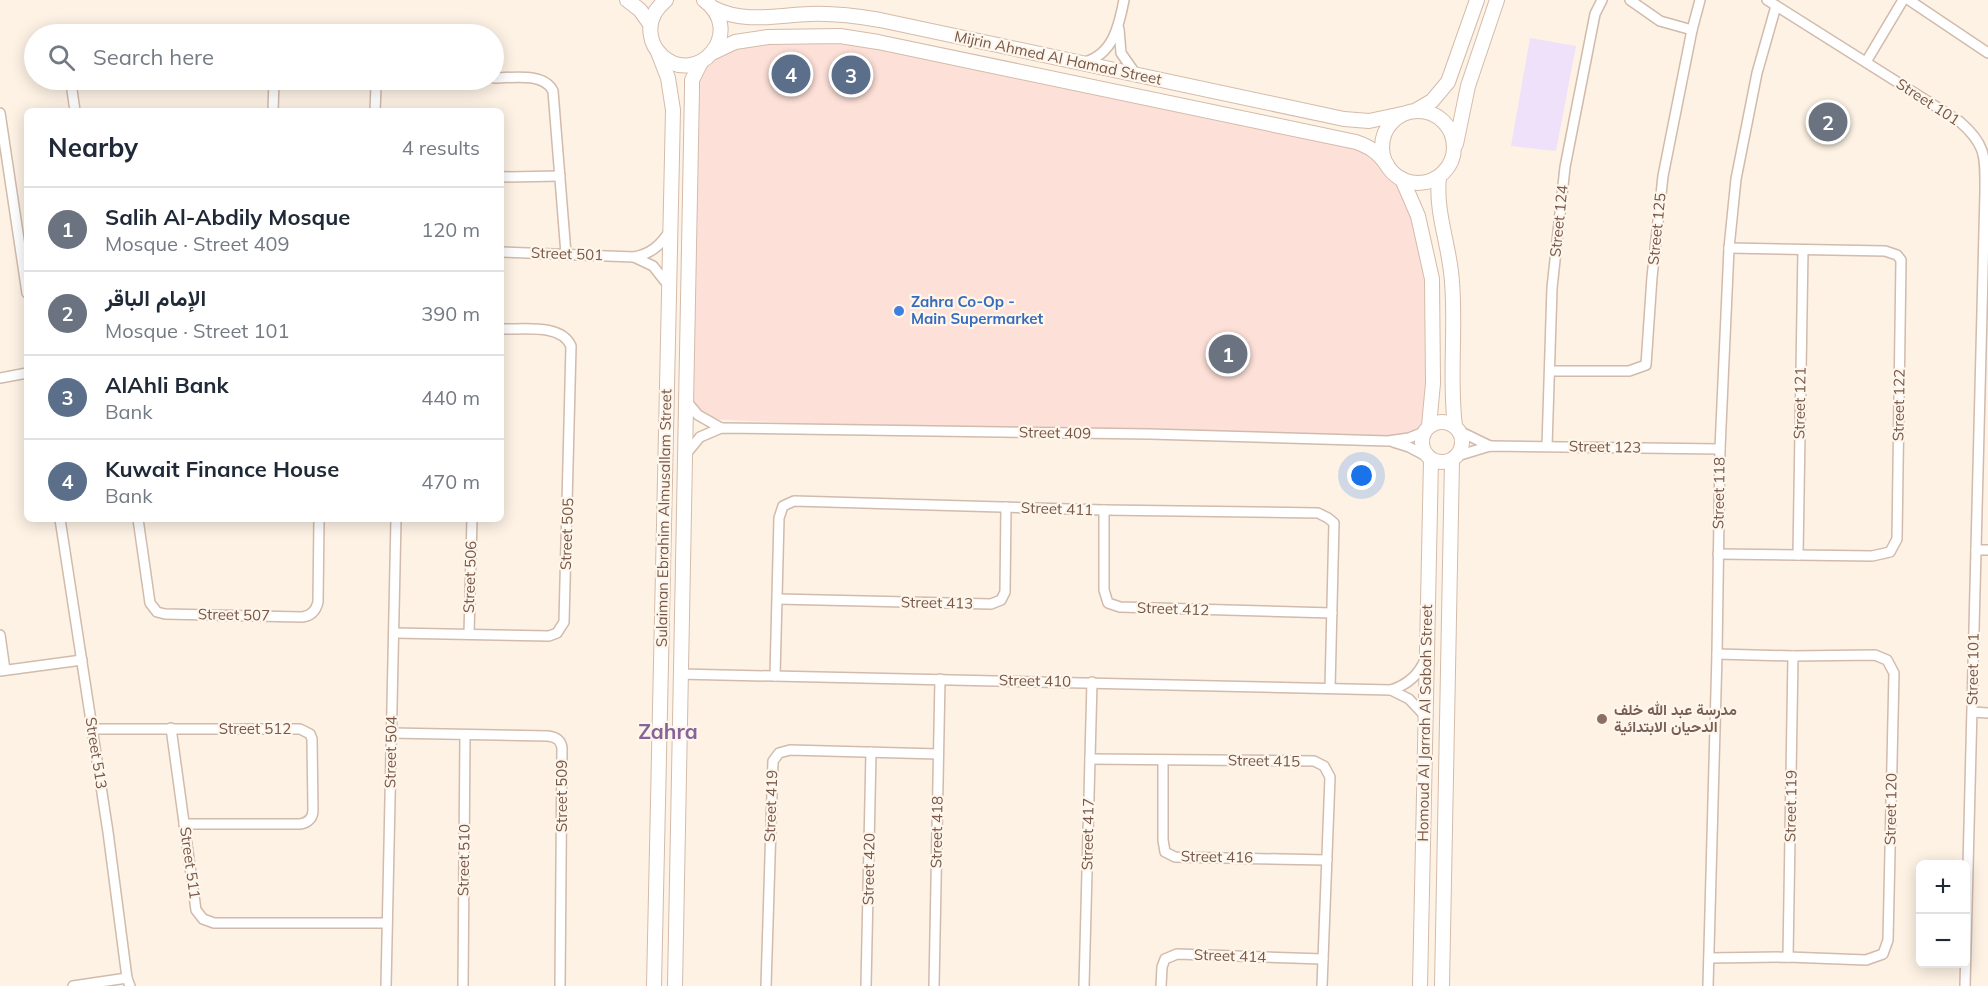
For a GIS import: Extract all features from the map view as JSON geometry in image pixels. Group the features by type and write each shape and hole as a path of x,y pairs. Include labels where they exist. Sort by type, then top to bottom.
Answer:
{"street":[{"path":"627,0 640,10 650,24"},
{"path":"650,24 653,15 666,0"},
{"path":"1083,63 1097,58 1108,48 1119,23 1124,0"},
{"path":"1477,0 1448,82 1432,101 1393,121 1386,131 1382,142 1383,154 1387,165 1402,179 1421,183 1439,177 1452,160 1468,86 1497,0"},
{"name":"Street 124","path":"1547,446 1552,288 1565,167 1595,14 1602,0"},
{"path":"1629,0 1660,21 1692,30"},
{"name":"Street 125","path":"1550,371 1629,370 1646,365 1652,277 1663,176 1700,0"},
{"name":"Street 101","path":"1767,0 1959,121 1976,137 1984,149 1983,436 1976,550 1965,986"},
{"path":"1866,62 1903,0"},
{"path":"1909,0 1988,53"},
{"path":"709,4 720,22 721,30 714,52"},
{"name":"Mijrin Ahmed Al Hamad Street","path":"709,4 730,15 749,18 812,14 869,18 1344,119 1382,120 1409,112"},
{"name":"Street 118","path":"1708,986 1720,449 1729,248 1736,179 1757,73 1776,6"},
{"path":"1119,23 1121,53 1136,74"},
{"name":"Sulaiman Ebrahim Almusallam Street","path":"650,24 650,34 668,78 673,110 654,986"},
{"name":"Mijrin Ahmed Al Hamad Street","path":"701,62 714,52 735,42 768,37 840,36 1356,142 1378,153 1387,165"},
{"path":"658,52 667,60 678,64 690,65 701,62"},
{"name":"Sulaiman Ebrahim Almusallam Street","path":"675,986 692,80 701,62"},
{"path":"504,78 539,79 546,81 552,87 566,254"},
{"path":"72,90 75,108"},
{"path":"273,108 274,90"},
{"path":"375,108 376,90"},
{"path":"1409,112 1428,112 1443,121 1453,137 1455,149"},
{"path":"0,113 24,240"},
{"path":"504,177 560,176"},
{"path":"1402,179 1418,216 1432,279 1433,399 1422,446 1429,458 1441,463 1454,458 1462,444 1457,429 1452,389 1454,345 1452,275 1438,206 1439,177"},
{"name":"Street 501","path":"504,252 634,257 653,250 670,230"},
{"name":"Street 122","path":"1718,555 1872,556 1890,552 1898,539 1901,260 1897,255 1885,251 1729,248"},
{"name":"Street 121","path":"1798,555 1803,250"},
{"name":"Street 501","path":"634,257 653,266 669,286"},
{"name":"Street 505","path":"394,633 553,635 560,630 565,618 571,346 566,336 556,331 504,329"},
{"path":"1433,345 1441,342 1454,345"},
{"path":"0,378 24,374"},
{"name":"Street 409","path":"687,402 698,416 721,428 1138,434 1388,441 1409,438 1427,429"},
{"path":"1427,429 1437,422 1447,422 1457,429"},
{"path":"686,454 700,437 721,428"},
{"name":"Street 123","path":"1457,429 1490,446"},
{"name":"Street 409","path":"1388,441 1409,447 1429,458"},
{"name":"Street 123","path":"1454,458 1490,446 1720,449"},
{"name":"Homoud Al Jarrah Al Sabah Street","path":"1420,986 1429,458"},
{"name":"Homoud Al Jarrah Al Sabah Street","path":"1442,986 1454,458"},
{"name":"Street 411","path":"775,676 779,518 783,506 794,501 1104,510 1318,513 1334,523 1330,688"},
{"name":"Street 413","path":"778,599 991,604 1001,600 1005,592 1006,507"},
{"name":"Street 412","path":"1104,510 1104,590 1108,603 1120,607 1332,613"},
{"name":"Street 513","path":"60,522 108,832 128,982"},
{"name":"Street 507","path":"138,522 150,603 156,612 302,617 311,614 318,602 319,522"},
{"name":"Street 504","path":"386,986 396,522"},
{"name":"Street 506","path":"469,634 472,522"},
{"path":"1976,550 1988,550"},
{"path":"0,635 3,671 82,660"},
{"name":"Street 120","path":"1709,958 1788,957 1866,960 1883,954 1888,940 1894,674 1887,660 1875,655 1717,654"},
{"name":"Street 119","path":"1788,957 1794,656"},
{"path":"1391,690 1410,681 1419,672 1425,660"},
{"name":"Street 410","path":"680,674 1391,690"},
{"name":"Street 418","path":"934,986 940,679"},
{"name":"Street 417","path":"1084,986 1092,682"},
{"path":"1391,690 1409,699 1425,716"},
{"path":"1972,712 1988,713"},
{"name":"Street 511","path":"171,728 196,910 200,916 206,921 223,923 387,923"},
{"name":"Street 512","path":"92,729 300,729 308,732 312,739 313,813 307,822 300,824 184,824"},
{"name":"Street 509","path":"391,733 548,736 558,739 562,745 560,986"},
{"name":"Street 510","path":"463,986 465,735"},
{"name":"Street 419","path":"766,986 773,761 779,753 790,750 938,754"},
{"name":"Street 420","path":"866,986 872,752"},
{"name":"Street 415","path":"1090,759 1314,762 1324,766 1330,777 1322,986"},
{"name":"Street 416","path":"1163,760 1165,852 1174,857 1327,860"},
{"path":"1424,786 1435,791 1446,786"},
{"path":"655,876 666,878 677,876"},
{"path":"655,893 666,890 676,894"},
{"name":"Street 414","path":"1161,986 1165,959 1176,954 1323,959"},
{"path":"73,986 128,982"}],"shaded area":[{"path":"840,36 1341,138 1387,165 1402,179 1432,279 1429,426 1409,438 949,431 710,419 699,411 692,401 697,69 735,42"},
{"path":"1530,38 1576,46 1556,151 1511,146"}],"place":[{"name":"Kuwait Finance House","path":"791,74"},
{"name":"AlAhli Bank","path":"851,75"},
{"name":"الإمام الباقر","path":"1828,122"},
{"name":"Zahra Co-Op - Main Supermarket","path":"899,311"},
{"name":"Salih Al-Abdily Mosque","path":"1228,354"},
{"name":"مدرسة عبد الله خلف الدحيان الابتدائية","path":"1602,719"}],"district":[{"name":"Zahra","path":"668,732"}]}
